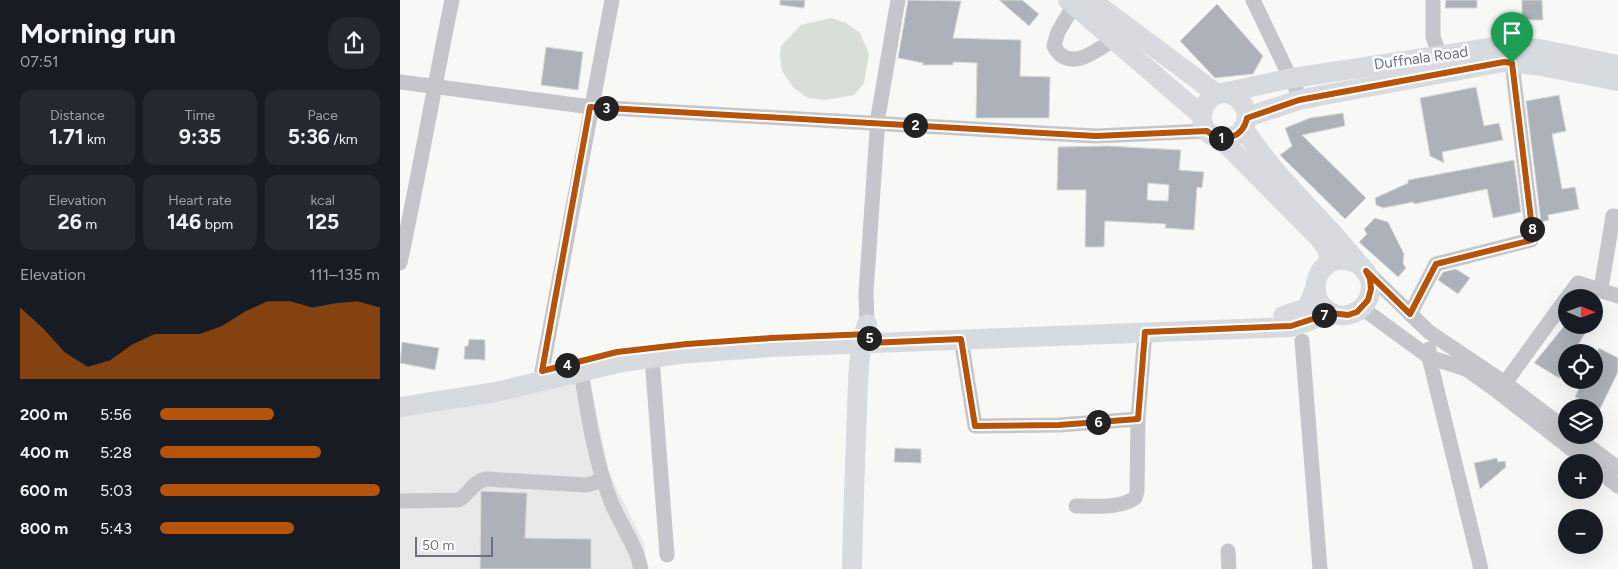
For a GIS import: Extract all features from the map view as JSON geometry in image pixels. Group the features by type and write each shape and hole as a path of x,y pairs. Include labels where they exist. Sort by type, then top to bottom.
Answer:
{"main road":[{"path":"400,398 542,371 617,352 687,344 771,338 866,336 1000,327 1245,319 1289,315 1307,308 1315,289 1316,280 1322,269 1330,262 1328,250 1320,238 1210,128 1114,39 1078,2"},
{"path":"400,407 496,392 622,362 652,358 866,336 961,339 1291,326 1331,313 1348,315 1362,308 1368,300 1371,289 1370,279 1273,168 1245,123 1246,110 1243,103 1232,94 1221,93 1078,2"},
{"name":"Duffnala Road","path":"1221,93 1293,78 1503,46 1540,49 1618,65"},
{"path":"1210,128 1233,137 1245,123 1299,100 1504,62 1536,65 1618,81"},
{"path":"1210,128 1206,102 1221,93"},
{"path":"1322,269 1336,260 1346,259 1362,268"},
{"path":"1315,289 1320,304 1331,313"},
{"path":"852,569 854,466 866,336"},
{"path":"860,569 866,336"}],"street":[{"path":"400,263 416,190 452,0"},
{"path":"542,371 590,107 612,0"},
{"path":"866,336 866,293 878,123 889,45 898,0"},
{"path":"1253,0 1287,71 1293,78 1299,100"},
{"path":"1433,0 1433,37 1440,55"},
{"path":"1078,2 1058,32 1054,46 1057,51 1070,58 1085,58 1114,39"},
{"path":"1410,314 1436,264 1532,240 1512,63"},
{"path":"400,82 590,107 1096,136 1210,128"},
{"path":"1574,289 1578,283 1601,289 1613,216 1618,217"},
{"path":"1362,268 1429,332 1505,383 1558,423"},
{"path":"1603,290 1618,296"},
{"path":"1362,308 1429,357 1466,369 1578,454"},
{"path":"1505,383 1558,310"},
{"path":"1076,506 1115,506 1127,503 1135,498 1137,492 1138,419 1145,332"},
{"path":"1429,332 1429,357 1481,569"},
{"path":"961,339 975,426 1059,425 1138,419"},
{"path":"1302,341 1320,569"},
{"path":"652,358 666,555"},
{"path":"581,371 590,425 602,478 638,558 641,569"},
{"path":"1586,444 1618,468"},
{"path":"1603,474 1618,486"},
{"path":"400,501 458,500 464,498 471,486 485,479 586,485 602,478"},
{"path":"1228,551 1229,569"}],"shaded area":[{"path":"831,18 846,23 860,33 869,54 864,83 854,95 826,100 808,98 794,88 782,71 781,46 801,25"},
{"path":"581,378 590,381 609,472 645,545 645,569 400,569 400,416"}],"building":[{"path":"780,0 805,0 804,8 780,5"},
{"path":"908,0 961,1 953,38 1021,40 1020,76 1050,77 1049,118 976,118 977,63 953,62 953,65 923,65 923,63 898,58"},
{"path":"999,0 1022,0 1039,14 1029,26"},
{"path":"1446,0 1477,0 1477,8 1445,8"},
{"path":"1522,0 1542,0 1543,20 1522,20"},
{"path":"1217,4 1263,56 1253,74 1215,78 1180,41"},
{"path":"546,47 583,52 578,90 541,85"},
{"path":"1476,87 1484,126 1499,123 1503,140 1442,152 1444,163 1430,156 1420,98"},
{"path":"1559,95 1566,131 1552,134 1562,189 1575,187 1579,209 1548,215 1549,220 1541,222 1526,101"},
{"path":"1343,113 1345,126 1302,135 1366,198 1345,219 1280,155 1292,146 1285,128 1310,118"},
{"path":"1108,146 1181,150 1179,170 1204,172 1202,188 1197,187 1194,230 1165,228 1166,224 1105,221 1104,247 1085,247 1086,190 1057,190 1058,147","holes":["1148,183 1169,185 1168,201 1147,200"]},
{"path":"1514,160 1521,212 1493,218 1487,189 1414,204 1413,202 1383,208 1376,205 1375,198 1408,183 1408,180"},
{"path":"1375,218 1388,222 1404,254 1403,263 1406,268 1398,277 1359,242 1367,234 1364,229"},
{"path":"1456,269 1470,278 1458,294 1438,280 1443,272"},
{"path":"1558,334 1584,334 1579,344 1558,344 1558,377 1534,363"},
{"path":"469,339 485,340 485,360 464,359 465,346 468,346"},
{"path":"402,342 439,348 435,370 400,363"},
{"path":"1603,350 1618,358 1618,372 1603,403 1603,399 1579,399 1575,397 1579,389 1603,389"},
{"path":"895,448 921,449 921,463 894,462"},
{"path":"1497,458 1498,462 1505,461 1506,467 1480,489 1474,463"},
{"path":"481,491 527,493 525,538 591,539 591,569 480,569"}],"route":[{"path":"1504,62 1512,63 1532,240 1436,264 1410,314 1366,271 1370,279 1371,289 1368,300 1357,312 1348,315 1331,313 1291,326 1145,332 1138,419 1059,425 975,426 961,339 869,343 869,334 687,344 617,352 542,371 590,107 1096,136 1207,131 1213,136 1227,138 1239,133 1247,118 1299,100 1504,62"}]}
